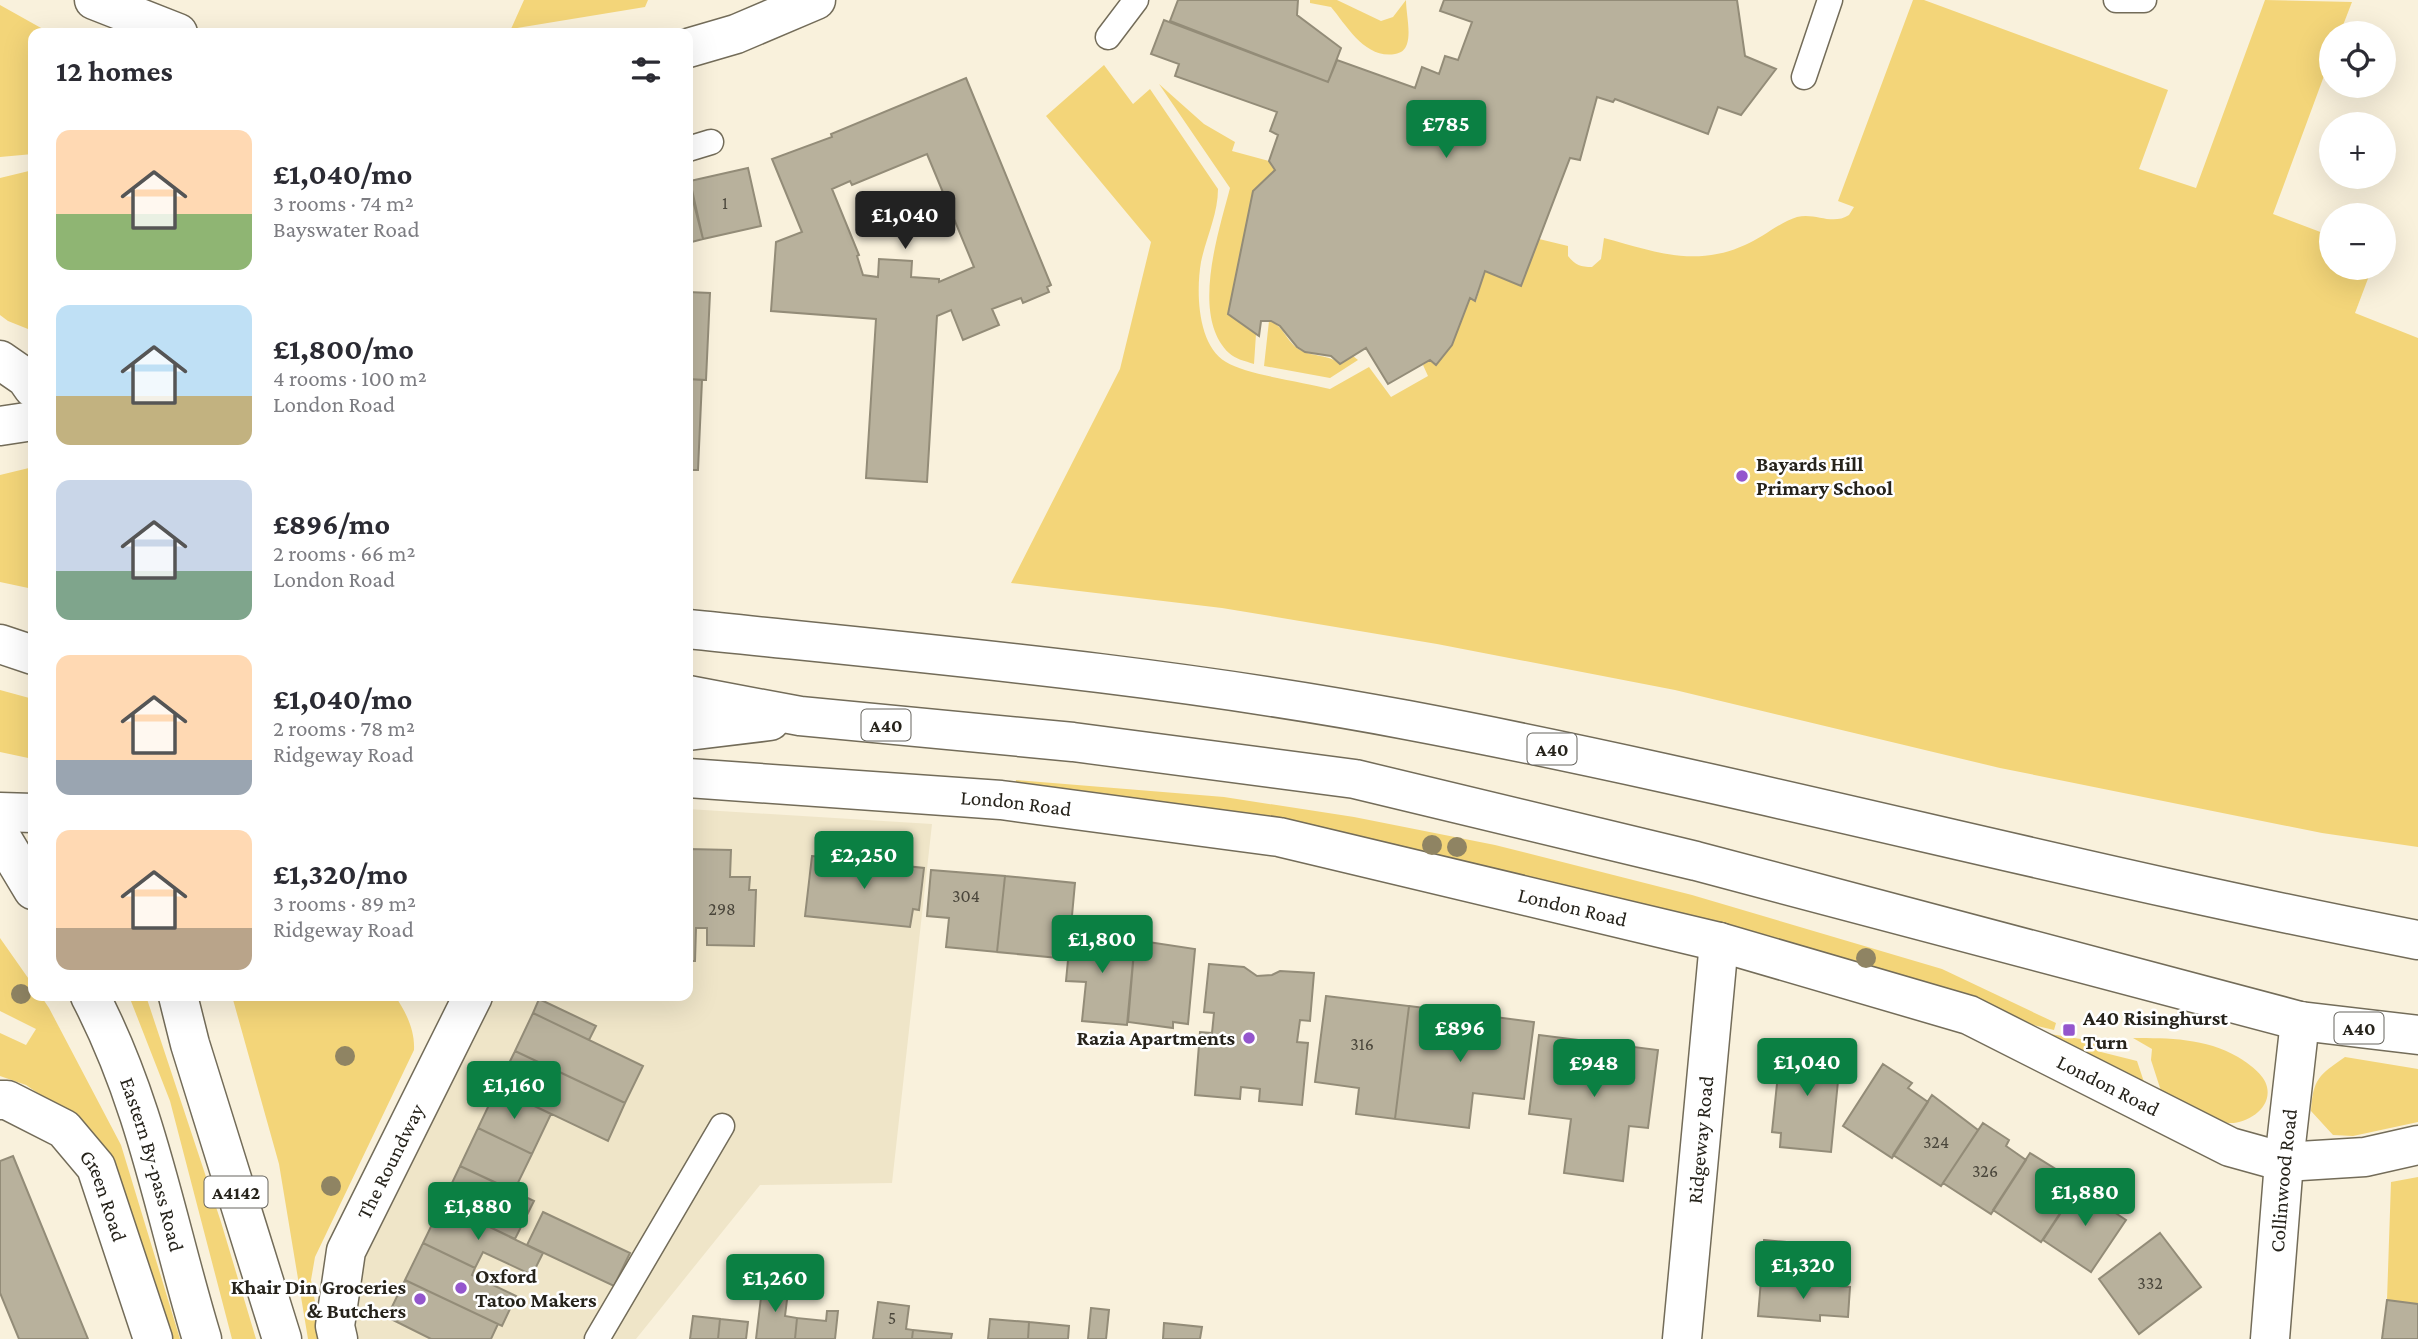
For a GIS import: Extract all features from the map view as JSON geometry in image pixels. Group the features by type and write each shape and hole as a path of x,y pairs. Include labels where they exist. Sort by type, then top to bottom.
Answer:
{"main road":[{"path":"94,0 165,28"},
{"path":"693,47 736,34 816,0"},
{"path":"0,360 28,382"},
{"path":"0,426 28,422"},
{"name":"A40","path":"693,630 1168,682 1404,719 1638,768 1997,851 2418,940"},
{"path":"0,644 28,653"},
{"name":"A40","path":"693,696 800,716 1073,742 1355,779 1696,861 2300,1021 2418,1035"},
{"path":"693,730 800,716"},
{"name":"London Road","path":"693,778 1001,800 1279,837 1719,942 1969,1015 2230,1147 2284,1162 2365,1157 2418,1145"},
{"path":"0,812 28,813"},
{"path":"0,835 28,882"},
{"name":"Ridgeway Road","path":"1682,1339 1719,942"},
{"name":"Eastern By-pass Road","path":"93,1001 116,1045 156,1162 202,1339"},
{"name":"A4142","path":"179,1001 190,1044 282,1339"},
{"path":"190,1044 193,1001"},
{"name":"The Roundway","path":"338,1339 335,1326 346,1251 471,1001"},
{"name":"Collinwood Road","path":"2270,1339 2284,1162 2300,1021"},
{"name":"Green Road","path":"0,1100 7,1100 64,1129 96,1167 153,1339"}],"lane":[{"path":"1108,37 1136,0"},
{"path":"1804,77 1830,0"},
{"path":"2116,0 2144,0"},
{"path":"597,1339 722,1126"}],"shaded area":[{"path":"524,0 648,0 645,7 511,28"},
{"path":"1310,0 1337,0 1381,21 1393,17 1406,0 1409,34 1406,46 1395,54 1375,51 1350,32 1331,7 1310,3"},
{"name":"Bayards Hill Primary School","path":"1913,0 1924,0 2168,90 2139,169 2196,188 2265,0 2352,2 2345,21 2319,21 2319,89 2273,214 2319,231 2319,280 2367,280 2355,313 2418,338 2418,847 2322,833 2000,768 1675,690 1437,644 1222,608 1011,583 1120,369 1151,242 1046,116 1104,65 1133,104 1150,89 1218,189 1214,217 1201,262 1199,287 1204,331 1216,354 1235,367 1247,371 1330,389 1369,367 1391,397 1428,376 1423,365 1430,360 1436,364 1470,298 1476,301 1485,271 1521,286 1539,239 1568,246 1568,256 1581,266 1592,267 1601,259 1604,238 1674,255 1708,255 1745,245 1797,217 1836,219 1849,215 1854,207 1838,201"},
{"path":"0,5 41,28 28,28 28,154 0,157"},
{"path":"1159,84 1204,124 1235,142 1232,151 1269,161 1275,170 1253,191 1228,314 1256,334 1254,364 1229,353 1217,337 1211,318 1211,273 1230,188"},
{"path":"28,171 28,329 0,315 0,178"},
{"path":"1269,321 1278,326 1302,351 1330,358 1340,364 1353,356 1358,360 1330,378 1264,366"},
{"path":"28,468 28,588 0,582 0,475"},
{"path":"0,690 28,698 28,758 0,752"},
{"path":"1016,780 1224,797 1354,817 1495,845 1692,895 1942,969 2056,1023 2054,1030 1015,787"},
{"path":"693,809 932,824 892,1183 760,1185 636,1339 349,1339 348,1293 491,1001 693,1001"},
{"path":"0,938 28,978 28,1001 44,1001 49,1008 121,1145 180,1339 168,1339 87,1127 26,1085 0,1076 0,1033 26,1045 36,1029 0,1011"},
{"path":"131,1001 148,1001 221,1222 256,1339 232,1339 170,1101"},
{"path":"233,1001 398,1001 411,1028 414,1050 315,1257 311,1280 322,1339 308,1339 279,1164"},
{"path":"2050,1034 2099,1042 2097,1051 2137,1061 2144,1082"},
{"path":"2133,1038 2187,1040 2226,1051 2256,1070 2263,1078 2268,1095 2266,1102 2250,1118 2236,1123 2221,1122 2203,1115 2161,1091 2151,1060 2152,1049"},
{"path":"2345,1057 2418,1069 2418,1122 2353,1136 2333,1135 2311,1111 2312,1100 2319,1079"},
{"path":"2418,1177 2418,1304 2387,1300 2391,1182"}],"building":[{"path":"1178,0 1298,0 1297,15 1341,48 1328,82 1170,21"},
{"path":"1444,0 1737,0 1745,56 1776,69 1741,115 1718,107 1708,134 1615,99 1613,102 1597,97 1580,160 1570,158 1521,286 1485,271 1475,301 1470,298 1452,345 1436,365 1430,360 1388,384 1366,348 1340,364 1331,356 1305,352 1297,347 1280,326 1271,321 1261,321 1259,336 1228,314 1253,191 1275,170 1269,161 1278,135 1270,131 1277,112 1175,76 1179,64 1151,54 1164,20 1328,82 1337,60 1415,88 1422,67 1439,74 1445,56 1458,60 1472,22 1440,11"},
{"path":"966,78 1051,285 1047,287 1049,292 1023,303 1021,298 992,309 999,325 963,340 951,310 937,316 927,482 866,478 876,319 771,311 776,242 802,232 772,159 832,137 831,134","holes":["927,154 974,267 939,282 939,279 911,277 912,261 879,259 878,277 863,275 857,256 859,255 832,189 850,181 852,185"]},
{"path":"748,168 761,226 703,239 693,194 693,180"},
{"path":"693,200 703,239 693,242"},
{"path":"693,292 710,293 706,380 693,379"},
{"path":"693,379 702,380 698,470 693,470"},
{"path":"693,849 731,850 730,877 750,877 749,890 756,890 754,946 707,945 707,928 696,928 695,961"},
{"path":"812,856 924,868 919,910 913,909 910,927 805,916"},
{"path":"931,870 1005,876 997,952 946,947 949,918 927,916"},
{"path":"1005,876 1075,883 1068,959 997,952"},
{"path":"1071,929 1090,931 1090,936 1135,940 1127,1025 1082,1021 1086,982 1066,981"},
{"path":"1135,940 1195,949 1188,1024 1173,1022 1173,1028 1128,1022"},
{"name":"Razia Apartments","path":"1209,964 1244,967 1257,976 1272,975 1280,971 1314,973 1310,1021 1300,1020 1297,1042 1308,1043 1302,1105 1259,1101 1260,1089 1241,1087 1240,1099 1195,1095 1200,1032 1212,1033 1214,1013 1204,1012"},
{"path":"1326,996 1409,1006 1395,1119 1356,1114 1359,1088 1315,1082"},
{"path":"538,1001 543,1001 596,1026 589,1040 533,1013"},
{"path":"1409,1006 1534,1022 1524,1099 1473,1093 1469,1128 1395,1119"},
{"path":"533,1013 643,1066 625,1103 515,1051"},
{"path":"1539,1035 1658,1050 1648,1128 1629,1126 1623,1181 1564,1173 1571,1119 1529,1114"},
{"path":"1781,1045 1841,1051 1831,1152 1780,1147 1781,1133 1772,1132"},
{"path":"515,1051 625,1103 608,1141 497,1088"},
{"path":"1883,1064 1912,1083 1908,1088 1928,1102 1892,1158 1843,1126"},
{"path":"497,1088 551,1114 532,1154 478,1128"},
{"path":"1932,1095 1978,1130 1941,1186 1893,1155"},
{"path":"1983,1123 2009,1140 2006,1146 2026,1160 1991,1214 1943,1183"},
{"path":"478,1128 532,1154 514,1191 460,1166"},
{"path":"2030,1153 2059,1171 2056,1176 2076,1189 2041,1242 1993,1210"},
{"path":"13,1156 88,1339 19,1339 0,1293 0,1161"},
{"path":"460,1166 534,1201 515,1239 442,1204"},
{"path":"2080,1184 2108,1202 2105,1206 2126,1220 2091,1272 2043,1240"},
{"path":"442,1204 543,1253 532,1275 483,1252 475,1268 423,1243"},
{"path":"543,1212 630,1253 614,1286 527,1245"},
{"path":"2160,1233 2201,1287 2139,1334 2099,1279"},
{"path":"1764,1240 1833,1246 1830,1285 1761,1280"},
{"name":"Oxford Tatoo Makers","path":"423,1243 475,1268 472,1275 516,1296 502,1326 405,1280"},
{"name":"Khair Din Groceries & Butchers","path":"405,1280 498,1324 491,1339 431,1339 387,1317"},
{"path":"1761,1280 1850,1287 1848,1317 1820,1315 1820,1321 1758,1316"},
{"path":"767,1282 784,1285 788,1292 785,1316 797,1318 795,1339 756,1339 762,1289"},
{"path":"2387,1300 2418,1304 2418,1339 2382,1339"},
{"path":"878,1302 909,1306 906,1329 913,1330 912,1339 873,1339"},
{"path":"1091,1308 1109,1310 1106,1339 1088,1339"},
{"path":"827,1311 838,1311 835,1339 795,1339 797,1318 826,1321"},
{"path":"693,1316 720,1319 718,1339 690,1339"},
{"path":"720,1319 748,1322 746,1339 718,1339"},
{"path":"990,1319 1029,1322 1028,1339 988,1339"},
{"path":"1029,1322 1069,1326 1068,1339 1028,1339"},
{"path":"1164,1323 1202,1327 1200,1339 1163,1339"},
{"path":"913,1330 952,1334 951,1339 912,1339"}],"place":[{"name":"Bayards Hill Primary School","path":"1742,476"},
{"name":"A40 Risinghurst Turn","path":"2069,1030"},
{"name":"Razia Apartments","path":"1249,1038"},
{"name":"Oxford Tatoo Makers","path":"461,1288"},
{"name":"Khair Din Groceries & Butchers","path":"420,1299"}]}
